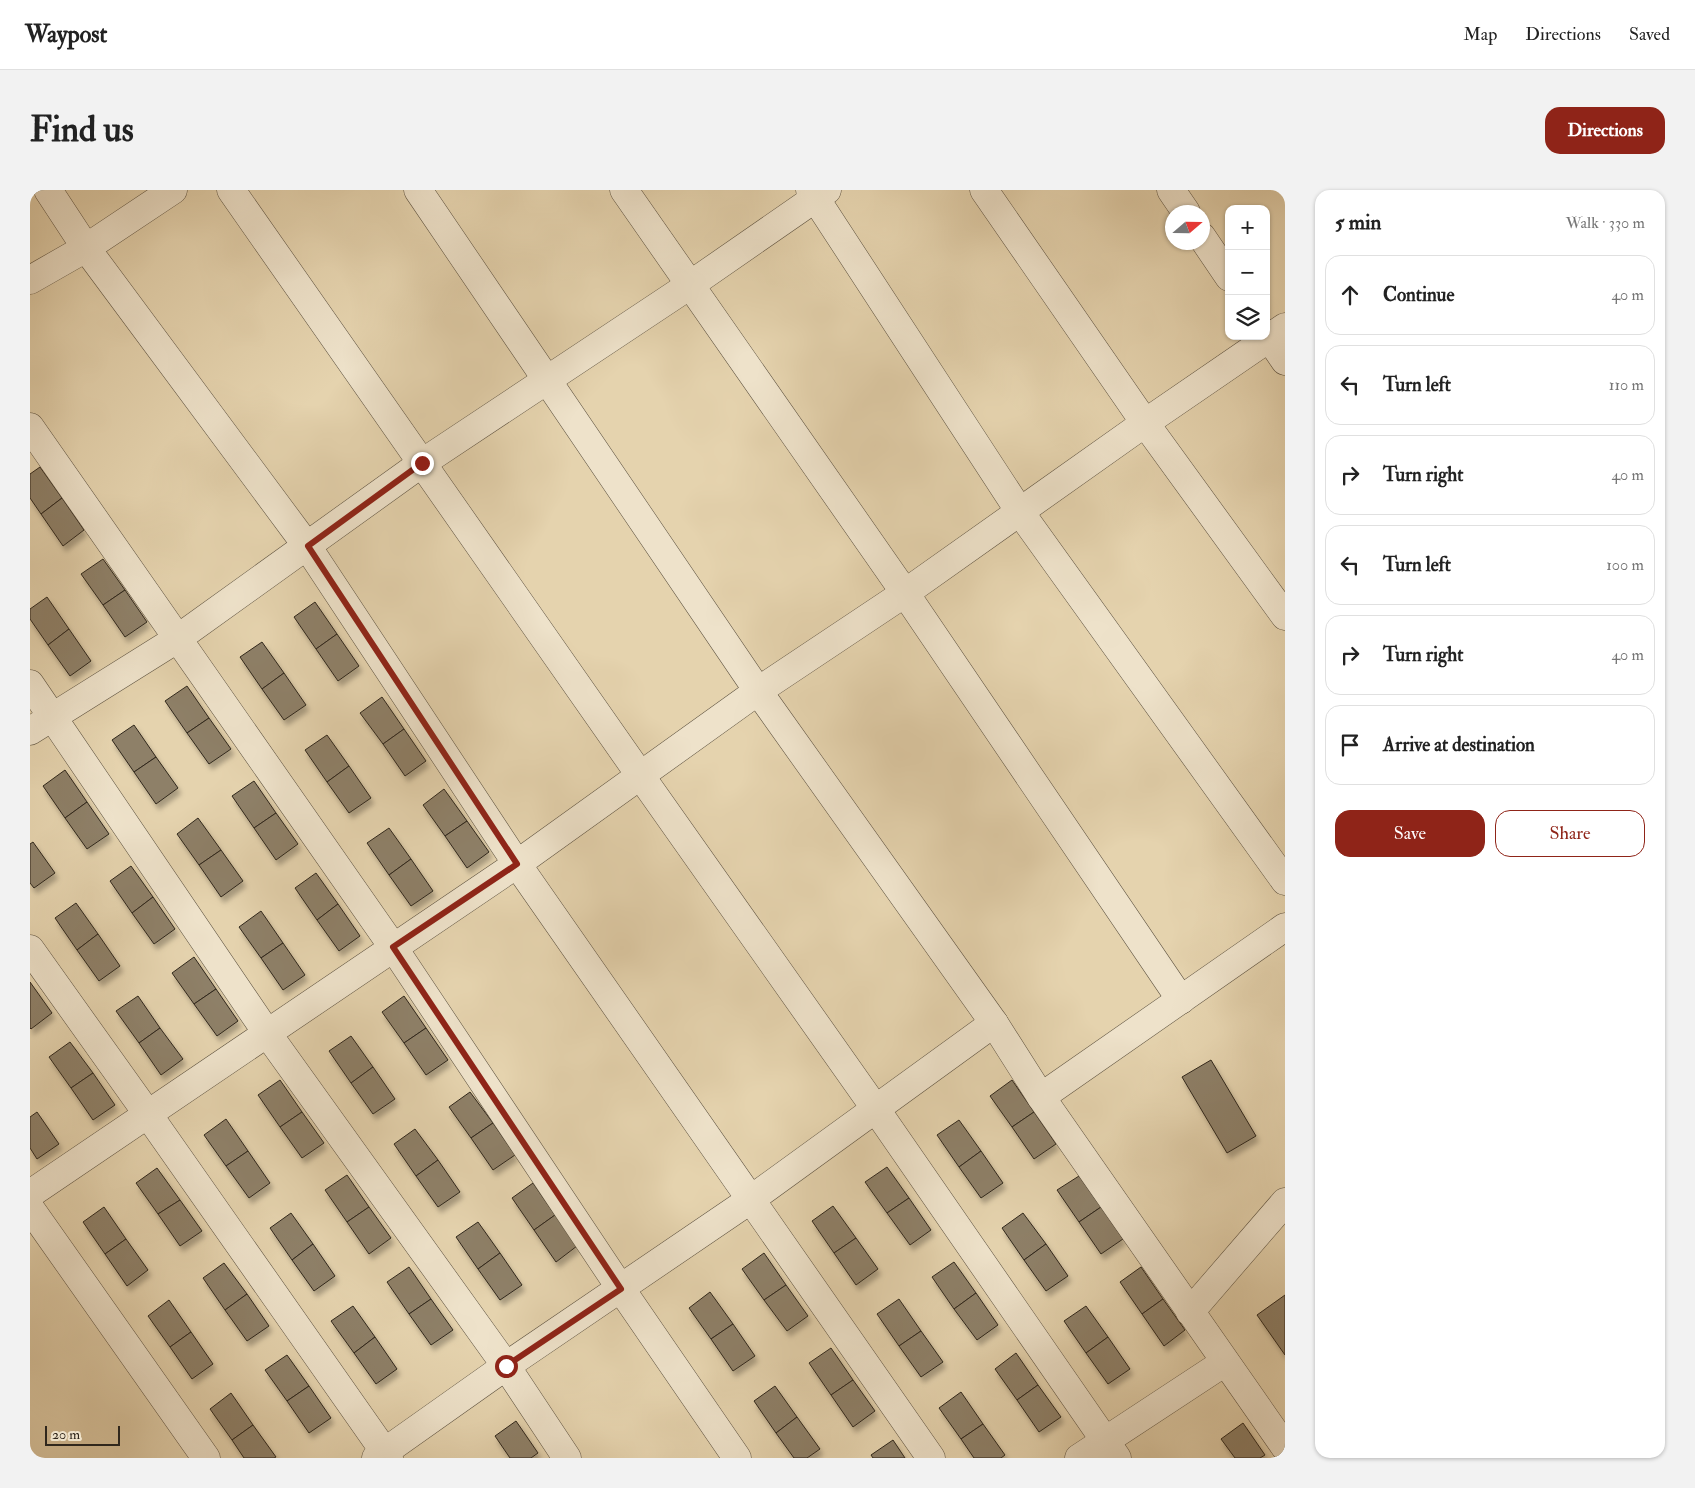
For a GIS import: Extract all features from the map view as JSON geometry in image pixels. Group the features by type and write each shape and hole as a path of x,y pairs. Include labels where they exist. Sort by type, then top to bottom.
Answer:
{"street":[{"path":"48,190 86,248 308,546 517,864 931,1458"},
{"path":"30,280 86,248 173,190"},
{"path":"231,190 875,1108 1111,1449"},
{"path":"418,190 758,691 994,1024 1041,1097 1285,1448"},
{"path":"624,190 905,593 1181,1000"},
{"path":"984,190 1145,423 1285,616"},
{"path":"1171,190 1181,205"},
{"path":"30,731 177,639 422,463 690,285 817,193 1020,512 1285,881"},
{"path":"1210,249 1225,271"},
{"path":"30,1194 517,864 758,691 905,593 1274,333 1285,361"},
{"path":"30,427 393,947 621,1289 737,1458"},
{"path":"30,684 267,1033 506,1366 567,1458"},
{"path":"1041,1097 1285,927"},
{"path":"30,949 147,1113 383,1456 506,1366 750,1200 994,1024"},
{"path":"1190,1312 1285,1202"},
{"path":"30,1208 206,1458"},
{"path":"1079,1458 1111,1449 1225,1362"}],"building":[{"path":"40,467 62,498 41,514 30,498 30,474"},
{"path":"62,498 84,530 63,546 41,514"},
{"path":"103,559 125,590 103,605 81,574"},
{"path":"125,590 147,622 125,637 103,605"},
{"path":"47,597 69,629 48,645 30,619 30,609"},
{"path":"315,602 337,634 316,649 294,617"},
{"path":"69,629 91,661 70,676 48,645"},
{"path":"337,634 359,666 338,681 316,649"},
{"path":"262,642 284,673 262,689 240,657"},
{"path":"284,673 306,705 284,720 262,689"},
{"path":"187,686 209,718 187,733 165,701"},
{"path":"382,697 404,729 383,744 360,713"},
{"path":"209,718 231,749 209,764 187,733"},
{"path":"134,725 156,757 134,772 112,740"},
{"path":"404,729 426,761 405,776 383,744"},
{"path":"327,735 349,766 327,782 305,750"},
{"path":"156,757 178,788 156,804 134,772"},
{"path":"349,766 371,798 349,813 327,782"},
{"path":"65,770 87,802 65,818 43,786"},
{"path":"254,781 276,813 254,828 232,796"},
{"path":"444,789 467,821 445,836 423,805"},
{"path":"87,802 109,834 87,849 65,818"},
{"path":"276,813 298,844 276,860 254,828"},
{"path":"198,818 221,850 199,865 177,834"},
{"path":"467,821 489,852 467,868 445,836"},
{"path":"389,828 411,859 389,875 367,843"},
{"path":"33,842 55,873 34,888 30,883 30,844"},
{"path":"221,850 243,881 221,897 199,865"},
{"path":"411,859 433,891 411,906 389,875"},
{"path":"131,866 153,897 132,913 110,881"},
{"path":"316,873 338,904 317,920 295,888"},
{"path":"153,897 175,929 154,944 132,913"},
{"path":"76,903 98,934 77,950 55,918"},
{"path":"338,904 360,936 339,951 317,920"},
{"path":"261,911 283,943 261,958 239,927"},
{"path":"98,934 120,966 99,981 77,950"},
{"path":"283,943 305,975 283,990 261,958"},
{"path":"194,957 216,989 194,1004 172,973"},
{"path":"30,982 52,1013 31,1029 30,1028"},
{"path":"216,989 238,1021 217,1036 194,1004"},
{"path":"138,996 160,1028 139,1043 116,1011"},
{"path":"404,996 426,1028 404,1043 382,1012"},
{"path":"160,1028 183,1059 161,1075 139,1043"},
{"path":"426,1028 448,1060 426,1075 404,1043"},
{"path":"351,1036 373,1067 351,1083 329,1051"},
{"path":"70,1042 93,1073 71,1088 49,1057"},
{"path":"1211,1060 1256,1136 1227,1153 1182,1077"},
{"path":"373,1067 395,1099 373,1114 351,1083"},
{"path":"93,1073 115,1105 93,1120 71,1088"},
{"path":"280,1080 302,1112 280,1127 258,1095"},
{"path":"1012,1080 1034,1112 1012,1127 990,1096"},
{"path":"470,1092 493,1123 471,1138 449,1107"},
{"path":"37,1112 59,1144 37,1159 30,1148 30,1117"},
{"path":"302,1112 324,1143 302,1158 280,1127"},
{"path":"1034,1112 1056,1144 1034,1159 1012,1127"},
{"path":"226,1119 248,1151 226,1166 204,1135"},
{"path":"959,1120 981,1151 959,1167 937,1135"},
{"path":"493,1123 515,1155 493,1170 471,1138"},
{"path":"415,1129 438,1160 416,1176 394,1144"},
{"path":"248,1151 270,1183 249,1198 226,1166"},
{"path":"981,1151 1003,1183 981,1198 959,1167"},
{"path":"438,1160 460,1192 438,1207 416,1176"},
{"path":"887,1167 909,1198 887,1213 865,1182"},
{"path":"157,1168 180,1200 158,1214 136,1183"},
{"path":"347,1175 369,1207 347,1222 325,1190"},
{"path":"1079,1176 1101,1207 1079,1222 1057,1190"},
{"path":"533,1183 555,1215 534,1230 512,1198"},
{"path":"909,1198 931,1230 910,1245 887,1213"},
{"path":"180,1200 202,1231 180,1246 158,1214"},
{"path":"833,1206 856,1238 834,1253 812,1221"},
{"path":"104,1207 126,1239 105,1254 83,1222"},
{"path":"369,1207 391,1238 369,1254 347,1222"},
{"path":"1101,1207 1123,1239 1101,1254 1079,1222"},
{"path":"291,1213 313,1244 292,1260 270,1228"},
{"path":"1023,1213 1046,1244 1024,1260 1002,1228"},
{"path":"555,1215 577,1246 556,1262 534,1230"},
{"path":"478,1222 500,1253 478,1269 456,1237"},
{"path":"856,1238 878,1269 856,1285 834,1253"},
{"path":"126,1239 148,1270 127,1286 105,1254"},
{"path":"313,1244 335,1276 314,1291 292,1260"},
{"path":"1046,1244 1068,1276 1046,1291 1024,1260"},
{"path":"500,1253 522,1285 500,1300 478,1269"},
{"path":"764,1253 786,1285 764,1300 742,1269"},
{"path":"954,1262 976,1293 954,1309 932,1277"},
{"path":"224,1263 247,1294 225,1310 203,1278"},
{"path":"409,1267 431,1299 409,1314 387,1282"},
{"path":"1141,1267 1163,1299 1142,1314 1120,1282"},
{"path":"786,1285 808,1316 787,1331 764,1300"},
{"path":"710,1292 733,1324 711,1339 689,1308"},
{"path":"976,1293 998,1325 977,1340 954,1309"},
{"path":"247,1294 269,1326 247,1341 225,1310"},
{"path":"1285,1295 1285,1355 1257,1315"},
{"path":"431,1299 453,1330 431,1345 409,1314"},
{"path":"899,1299 921,1331 899,1346 877,1314"},
{"path":"1163,1299 1185,1330 1164,1346 1142,1314"},
{"path":"169,1300 191,1332 170,1347 148,1316"},
{"path":"353,1306 375,1337 354,1353 331,1321"},
{"path":"1086,1306 1108,1337 1086,1353 1064,1321"},
{"path":"733,1324 755,1356 733,1371 711,1339"},
{"path":"921,1331 943,1362 921,1377 899,1346"},
{"path":"191,1332 213,1364 192,1379 170,1347"},
{"path":"375,1337 397,1369 376,1384 354,1353"},
{"path":"1108,1337 1130,1369 1108,1384 1086,1353"},
{"path":"831,1348 853,1380 831,1395 809,1363"},
{"path":"1016,1353 1038,1385 1017,1400 995,1369"},
{"path":"287,1355 309,1386 287,1401 265,1370"},
{"path":"853,1380 875,1411 853,1427 831,1395"},
{"path":"1038,1385 1061,1417 1039,1432 1017,1400"},
{"path":"309,1386 331,1418 309,1433 287,1401"},
{"path":"775,1386 797,1417 776,1433 754,1401"},
{"path":"961,1392 983,1424 961,1439 939,1408"},
{"path":"231,1393 253,1425 232,1440 210,1409"},
{"path":"797,1417 820,1449 807,1458 794,1458 776,1433"},
{"path":"516,1421 538,1453 531,1458 510,1458 495,1436"},
{"path":"1243,1423 1265,1455 1260,1458 1235,1458 1221,1439"},
{"path":"983,1424 1005,1455 1001,1458 974,1458 961,1439"},
{"path":"253,1425 276,1457 244,1458 232,1440"},
{"path":"893,1440 905,1458 873,1458 871,1455"}],"route":[{"path":"422,463 308,546 517,864 393,947 621,1289 506,1366"}]}
